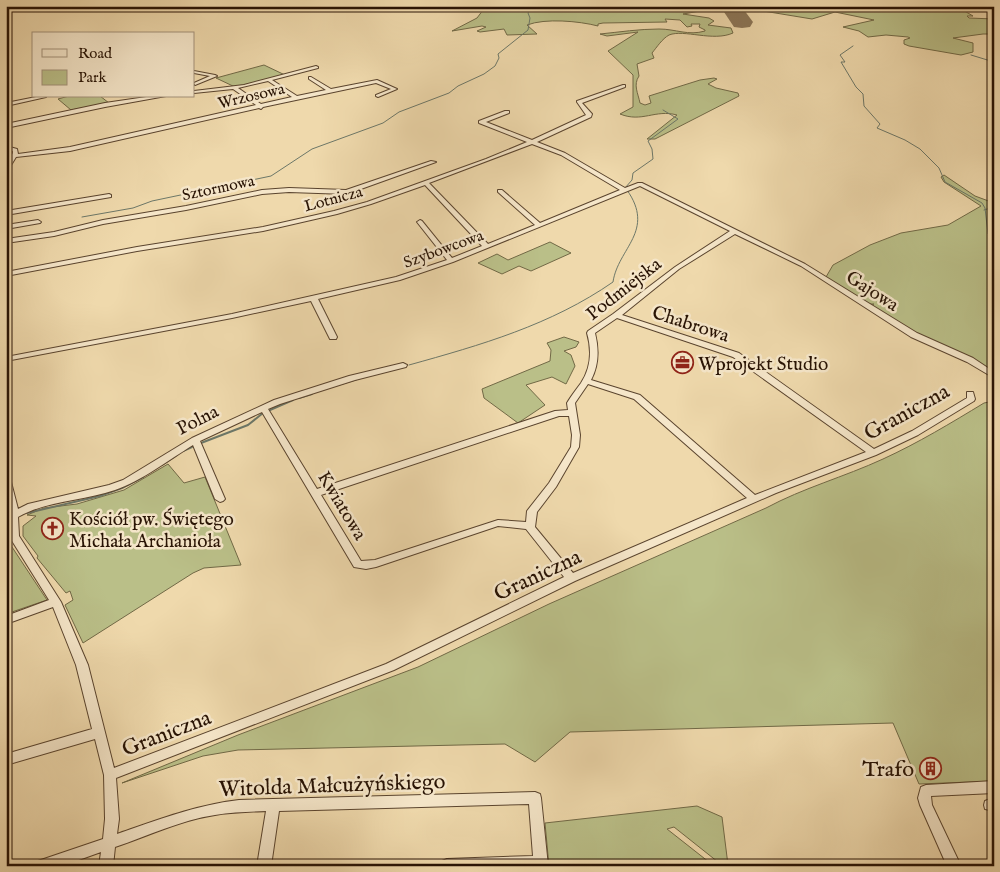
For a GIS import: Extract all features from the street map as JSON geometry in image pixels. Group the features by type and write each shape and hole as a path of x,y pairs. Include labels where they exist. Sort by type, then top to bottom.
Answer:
{"street":[{"path":"195,92 235,88 316,67"},
{"path":"195,72 215,76 195,84"},
{"path":"311,78 330,90"},
{"path":"269,80 296,98"},
{"name":"Wrzosowa","path":"14,156 70,149 376,81 395,90 378,96"},
{"path":"195,84 210,90"},
{"name":"Lotnicza","path":"6,274 145,248 218,238 315,219 369,203 532,143 589,116 579,102 623,86"},
{"path":"235,88 261,107"},
{"path":"6,105 39,98"},
{"path":"6,126 83,109 153,98"},
{"path":"507,112 481,122 563,154 624,190"},
{"path":"6,148 15,150 14,156 6,169"},
{"name":"Sztormowa","path":"6,241 54,234 103,222 186,208 262,192 277,190 348,192 433,162"},
{"path":"426,183 487,247"},
{"name":"Szybowcowa","path":"6,359 144,334 314,299 398,279 487,247 640,184 735,231"},
{"path":"500,191 539,225"},
{"path":"6,213 108,196"},
{"path":"6,227 38,222"},
{"path":"420,222 451,261"},
{"name":"Podmiejska","path":"530,526 532,511 553,485 575,447 576,435 571,403 574,396 586,382 594,357 596,347 592,333 595,329 618,316 623,309 677,268 735,231"},
{"name":"Gajowa","path":"735,231 803,265 914,335 970,360 994,376"},
{"path":"314,299 333,337"},
{"name":"Chabrowa","path":"618,316 736,355 873,453"},
{"name":"Polna","path":"14,516 28,507 116,487 195,440 277,402 298,394 403,365"},
{"path":"586,382 637,397 754,499"},
{"name":"Graniczna","path":"110,775 390,667 571,578 754,499 873,453 934,422 971,399 970,394"},
{"name":"Kwiatowa","path":"264,409 358,564 376,563 498,523 530,526"},
{"path":"316,493 558,413 573,413"},
{"path":"195,440 220,499"},
{"path":"6,482 14,516 10,537 56,602 82,664 100,732 110,775 112,819 106,866"},
{"path":"530,526 571,578"},
{"path":"6,620 56,602"},
{"path":"6,760 100,732"},
{"path":"954,866 926,805 924,798 926,791 994,787"},
{"name":"Witolda Małcużyńskiego","path":"43,866 186,816 214,809 273,805 535,798 541,864"},
{"path":"264,866 273,805"},
{"path":"447,866 541,864"}],"green space":[{"path":"491,6 699,6 706,10 683,14 709,18 714,21 708,25 731,28 733,33 708,36 683,33 666,37 652,53 654,58 637,64 639,76 636,86 640,103 645,105 651,103 649,96 700,80 714,78 717,79 708,84 716,88 738,93 739,96 655,139 647,139 677,115 662,114 635,117 620,114 633,107 633,75 608,51 638,32 607,36 600,34 652,29 687,33 705,31 699,27 700,24 691,24 692,26 687,27 680,20 665,19 667,22 603,23 598,24 598,26 552,21 527,25 537,34 507,35 504,29 477,31 486,27 482,26 452,31 477,18 483,10"},
{"path":"761,6 956,6 973,16 967,16 969,18 994,19 994,34 953,38 973,43 973,52 961,55 909,46 904,44 904,40 910,38 908,37 886,35 868,37 859,31 843,27 874,20 835,12 812,19 757,10"},
{"path":"264,65 285,75 235,87 216,78"},
{"path":"103,98 109,103 71,110 58,99"},
{"path":"944,175 975,196 994,203 994,375 936,345 870,306 874,304 869,304 826,277 833,265 870,245 901,233 948,225 981,206 944,182 941,177"},
{"path":"550,242 571,253 531,271 519,266 502,274 478,263 497,254 508,260"},
{"path":"564,337 579,342 576,347 564,351 571,355 575,366 566,384 552,377 526,385 545,405 518,423 484,398 482,389 550,361 551,350 547,343"},
{"path":"994,401 994,781 919,784 893,723 570,732 535,762 505,744 238,750 203,756 122,783 238,735 418,667 549,604 794,494 883,459 922,440 984,403"},
{"path":"168,464 184,483 205,477 241,565 204,568 193,573 83,643 65,605 73,600 70,591 66,593 37,558 38,556 23,536 23,526 36,516 27,515 44,508 77,504 124,490"},
{"path":"12,547 47,600 6,614 6,549"},
{"path":"697,806 722,817 728,865 723,866 674,827 667,829 714,866 549,866 545,823"}],"waterway":[{"path":"82,217 133,208 152,201 271,176 312,149 383,123 399,112 449,93 495,66 499,58 498,54 528,30 530,18 528,13 532,6"},
{"path":"853,46 840,55 845,62 841,62 856,87 863,94 864,106 880,124 877,128 905,140 920,149 939,168 945,182 982,203 985,210"},
{"path":"971,55 994,62"},
{"path":"625,188 632,180 633,173 653,159 652,149 648,141 678,119 663,110"},
{"path":"409,365 463,350 540,322 589,297 613,282 616,270 637,228 638,217 635,204 627,190"},
{"path":"985,210 994,207"},
{"path":"985,210 988,234 994,237"},
{"path":"333,387 369,376"},
{"path":"299,398 312,394"},
{"path":"270,410 293,400"},
{"path":"201,443 248,425 263,413"},
{"path":"183,451 192,447"},
{"path":"162,465 177,455"},
{"path":"27,513 100,496 122,488 143,477"}],"runway":[{"path":"730,6 742,22"}],"place":[{"name":"Wprojekt Studio","path":"682,363"},
{"name":"Kościół pw. Świętego Michała Archanioła","path":"53,529"},
{"name":"Trafo","path":"930,768"}]}
